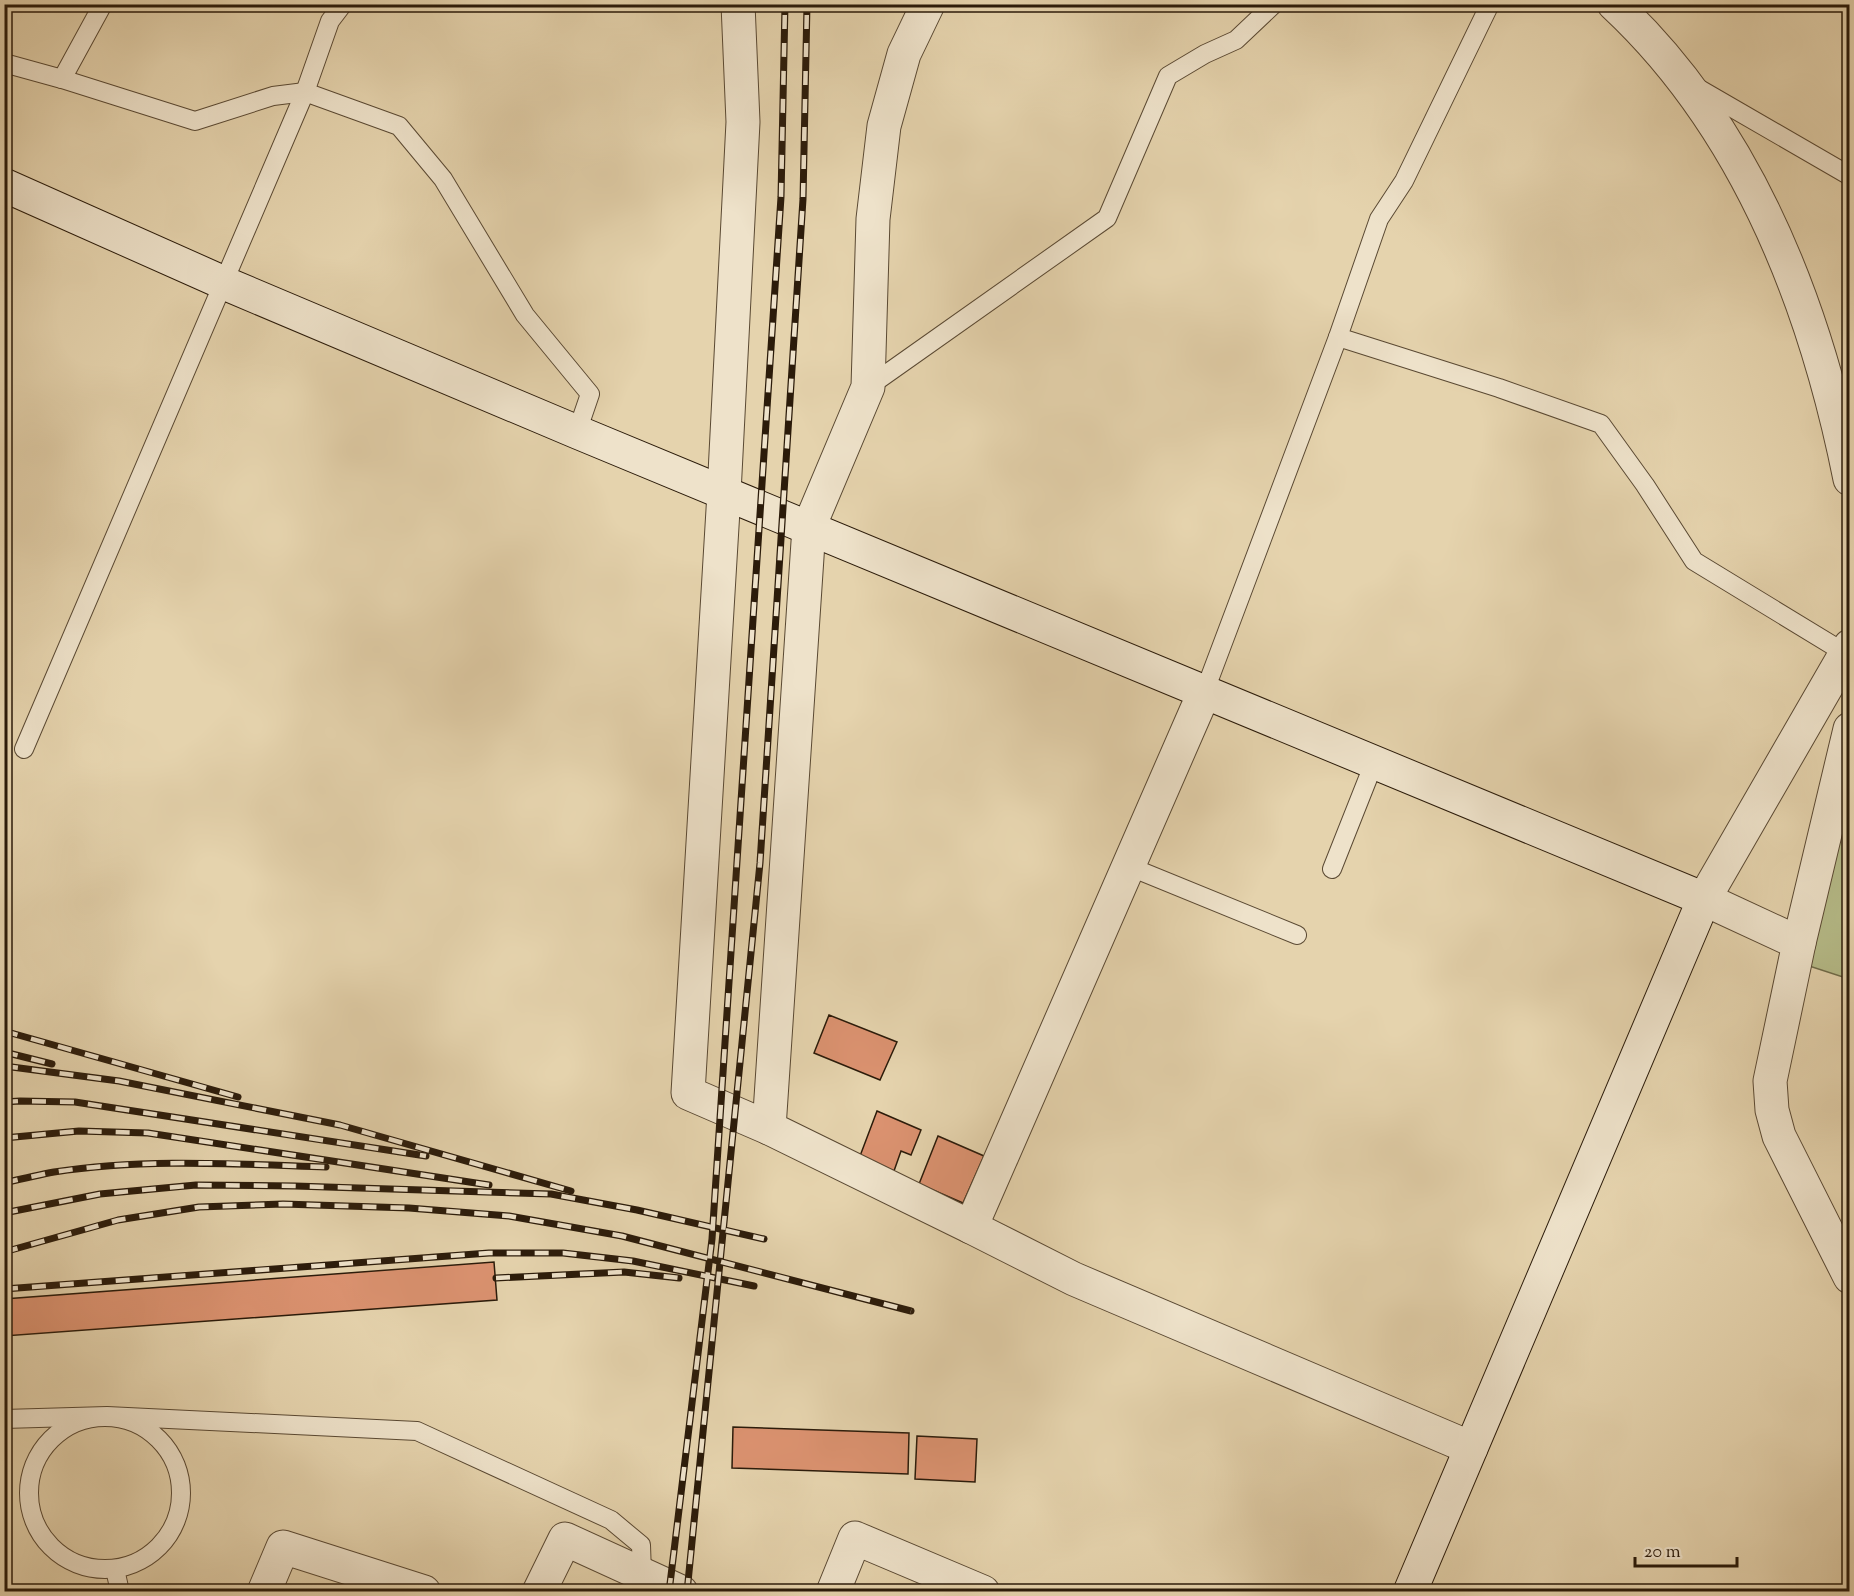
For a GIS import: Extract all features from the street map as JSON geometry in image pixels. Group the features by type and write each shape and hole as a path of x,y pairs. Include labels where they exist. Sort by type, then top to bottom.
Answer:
{"street":[{"path":"738,4 742,122 724,493 688,1093 769,1128 1074,1279 1471,1448"},
{"path":"769,1128 809,527 868,387 873,219 884,126 904,54 928,4"},
{"path":"1614,4 1640,29 1682,79 1728,146 1765,212 1803,301 1838,422 1850,479"},
{"path":"4,185 224,283 1204,693 1704,899 1799,943"},
{"path":"1410,1592 1704,899 1847,650"},
{"path":"971,1227 1204,693"},
{"path":"1850,729 1799,943 1770,1081 1772,1110 1779,1136 1850,1277"},
{"path":"833,1592 855,1538 983,1592"},
{"path":"538,1592 565,1539 681,1592"},
{"path":"264,1592 283,1547 424,1592"}],"lane":[{"path":"62,78 103,4"},
{"path":"24,749 305,92 330,21 344,4"},
{"path":"868,387 1107,218 1168,76 1205,54 1236,40 1274,4"},
{"path":"1204,693 1338,337 1379,219 1404,181 1490,4"},
{"path":"4,63 62,78 195,121 273,96 305,92 399,126 443,179 525,315 590,394 578,432"},
{"path":"1682,79 1850,176"},
{"path":"1338,337 1499,388 1601,424 1645,485 1694,561 1847,650"},
{"path":"1332,869 1374,763"},
{"path":"1128,866 1297,935"},
{"path":"4,1419 107,1416 417,1431 610,1520 641,1545 642,1574"},
{"path":"107,1416 132,1421 154,1433 170,1453 180,1476 181,1501 175,1526 160,1546 140,1561 115,1569 90,1568 67,1559 48,1543 34,1521 29,1497 32,1472 42,1449 60,1431 82,1420 107,1416"},
{"path":"115,1569 120,1592"}],"green space":[{"path":"1849,728 1849,979 1800,963"}],"building":[{"path":"829,1015 897,1042 880,1080 814,1053"},
{"path":"877,1111 921,1130 911,1155 901,1151 894,1171 860,1156"},
{"path":"938,1136 984,1156 963,1203 919,1184"},
{"path":"494,1262 497,1300 4,1336 4,1299"},
{"path":"733,1427 909,1433 908,1474 732,1468"},
{"path":"917,1436 977,1439 975,1482 915,1479"}],"railway":[{"path":"669,1592 712,1239 781,197 785,4"},
{"path":"687,1592 760,863 803,199 807,4"},
{"path":"4,1031 238,1097"},
{"path":"4,1052 52,1064"},
{"path":"4,1066 119,1081 340,1125 571,1191"},
{"path":"4,1102 75,1102 426,1156"},
{"path":"4,1138 79,1131 148,1133 489,1185"},
{"path":"4,1183 54,1172 156,1163 326,1167"},
{"path":"4,1213 100,1194 196,1185 551,1194 637,1210 764,1239"},
{"path":"4,1252 118,1220 199,1207 283,1204 409,1208 509,1216 622,1236 911,1311"},
{"path":"4,1289 489,1253 563,1253 633,1261 754,1286"},
{"path":"496,1278 624,1272 679,1278"}]}
